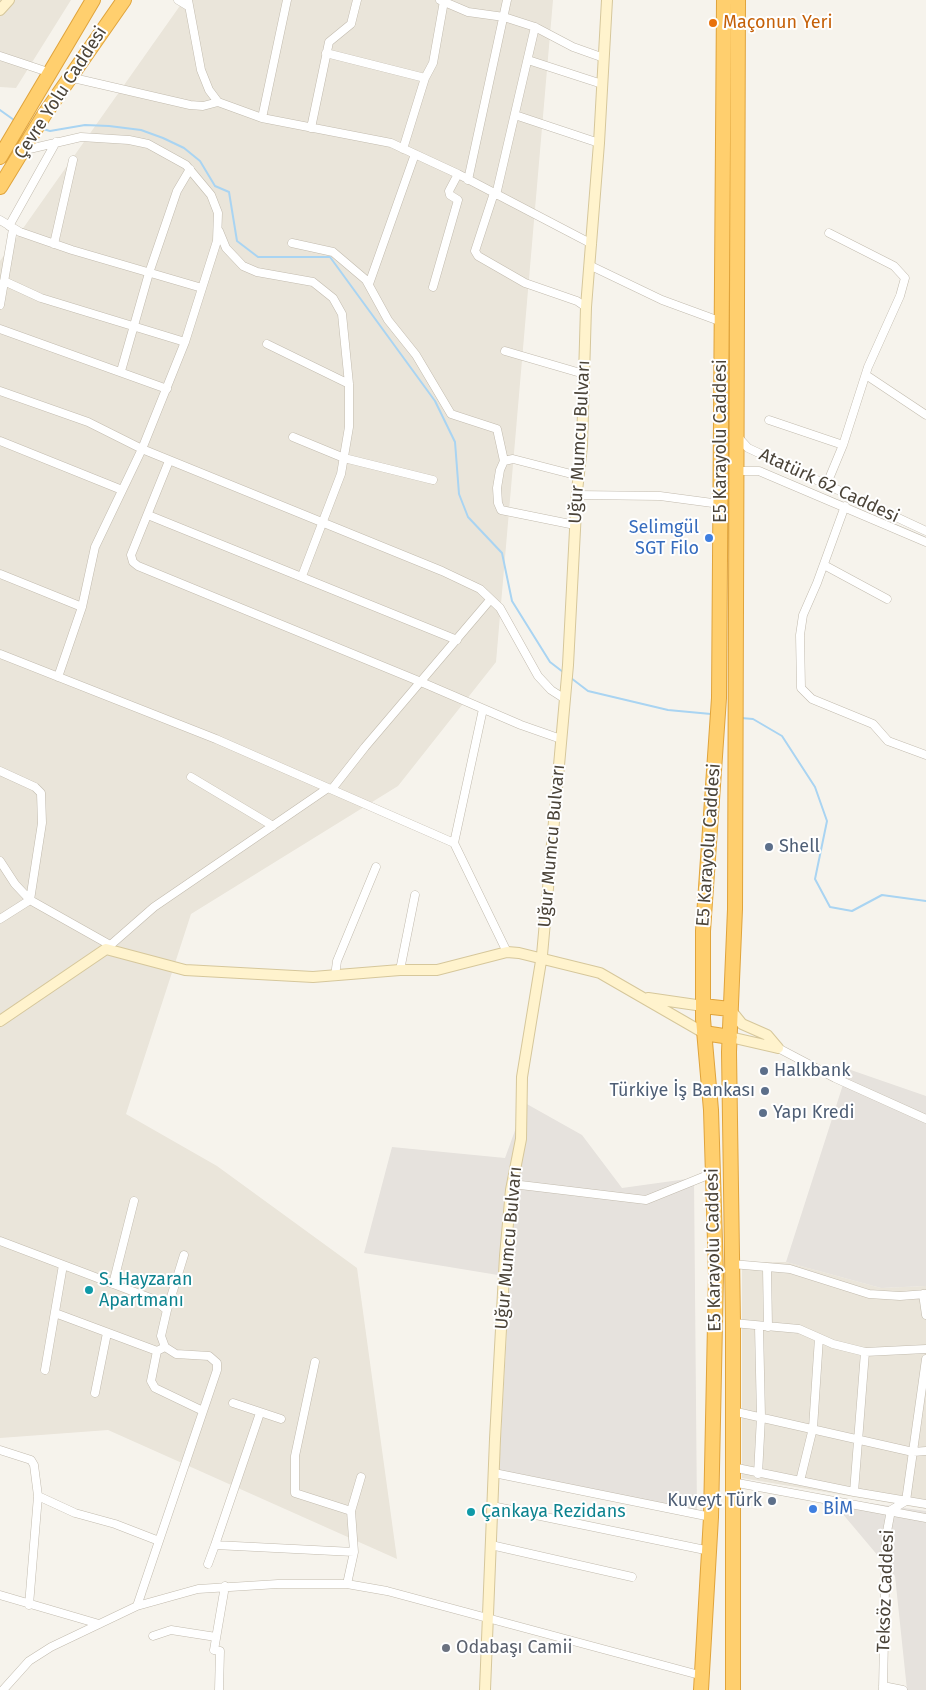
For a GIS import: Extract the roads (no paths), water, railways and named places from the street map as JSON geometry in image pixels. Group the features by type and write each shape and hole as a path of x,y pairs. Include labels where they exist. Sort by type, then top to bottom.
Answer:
{"highway":[{"name":"Çevre Yolu Caddesi","path":"0,157 29,112 93,0"},
{"name":"Çevre Yolu Caddesi","path":"0,187 69,77 124,0"},
{"name":"E5 Karayolu Caddesi","path":"702,1683 710,1552 716,1275 711,1110 704,1033 703,931 719,698 724,0"},
{"name":"E5 Karayolu Caddesi","path":"733,1690 733,1323 730,1009 735,909 737,697 738,0"},
{"path":"703,1006 730,1009"},
{"path":"704,1033 730,1037"}],"street":[{"path":"178,0 188,3 201,70 209,90 218,102 262,118 381,141 458,174 592,244"},
{"path":"262,118 287,0"},
{"path":"311,128 329,42 351,24 357,0"},
{"path":"468,180 507,0"},
{"name":"Uğur Mumcu Bulvarı","path":"485,1690 505,1256 512,1184 520,1140 522,1077 541,958 562,739 577,495 582,446 586,307 599,144 607,0"},
{"path":"402,149 433,63 442,1 468,12 504,17 535,27 573,47 604,58"},
{"path":"535,27 495,194 475,251 478,256 525,283 586,307"},
{"path":"326,53 426,78"},
{"path":"0,56 51,73"},
{"path":"528,60 602,84"},
{"path":"69,77 190,105 203,106 218,102"},
{"path":"515,115 599,144"},
{"path":"26,145 81,137 129,140 148,144 186,165 211,195 218,213 218,229 185,342 142,449 95,547 82,607 58,677"},
{"path":"0,305 11,228 56,142"},
{"path":"369,284 415,154"},
{"path":"54,244 74,160"},
{"path":"121,371 149,272 177,191 190,169"},
{"path":"433,287 458,200 450,195 449,191 458,174"},
{"path":"0,220 11,228 54,244 202,288"},
{"path":"218,229 226,248 243,266 257,272 313,282 333,298 342,314 349,384 349,427 341,474 324,524 302,576"},
{"path":"826,486 843,444 866,375 900,296 905,278 894,266 829,233"},
{"path":"292,243 333,252 369,284 388,320 416,355 451,414 497,429 504,461 500,470 497,488 498,502 501,510 576,526"},
{"path":"590,265 662,300 722,322"},
{"path":"4,282 41,298 185,342"},
{"path":"0,329 167,388"},
{"path":"267,344 349,384"},
{"path":"505,351 584,374"},
{"path":"866,375 926,415"},
{"path":"0,391 88,422 142,449 442,571 480,589 500,608 538,676 551,690 565,699"},
{"path":"769,420 843,444"},
{"name":"Atatürk 62 Caddesi","path":"737,435 748,448 926,532"},
{"path":"293,437 344,458 433,480"},
{"path":"0,441 122,490"},
{"path":"504,461 513,459 579,476"},
{"path":"170,460 131,555 133,562 138,566 521,725 562,739"},
{"name":"Atatürk 62 Caddesi","path":"737,471 759,471 926,542"},
{"path":"577,495 660,496 720,504"},
{"path":"845,506 824,565 802,615 800,688 812,699 873,724 888,742 926,756"},
{"path":"148,515 457,640"},
{"path":"824,565 887,599"},
{"path":"0,574 82,607"},
{"path":"0,1021 108,947 154,907 330,789 490,600"},
{"path":"0,654 216,739 454,843"},
{"path":"483,709 454,843 506,952"},
{"path":"0,771 35,787 42,798 42,823 30,900 0,919"},
{"path":"191,776 273,826"},
{"path":"0,860 15,884 30,900 108,947 185,970 271,976 336,976 400,970 437,970 506,952 541,958 600,973 704,1033"},
{"path":"336,976 334,970 337,961 376,867"},
{"path":"400,970 415,896"},
{"path":"630,991 654,1000 703,1006"},
{"path":"730,1009 742,1024 767,1035 778,1048"},
{"path":"730,1037 778,1048 835,1078 926,1119"},
{"path":"512,1184 646,1200 713,1173"},
{"path":"113,1284 134,1201"},
{"path":"0,1241 153,1299 167,1310"},
{"path":"184,1255 167,1310 161,1349 151,1381 155,1388 203,1411"},
{"path":"732,1264 790,1269 869,1294 924,1294 926,1315"},
{"path":"45,1370 62,1265"},
{"path":"766,1268 768,1327"},
{"path":"54,1314 107,1333 176,1354 209,1356 217,1363 217,1370 137,1606"},
{"path":"733,1323 759,1327 799,1329 833,1344 865,1352 926,1349"},
{"path":"758,1474 761,1417 759,1327"},
{"path":"95,1393 107,1333"},
{"path":"800,1482 813,1428 819,1338"},
{"path":"854,1492 860,1438 865,1352"},
{"path":"906,1501 926,1359"},
{"path":"315,1362 295,1456 295,1493 351,1511"},
{"path":"233,1403 260,1413 282,1418"},
{"path":"732,1411 860,1438 912,1452 926,1451"},
{"path":"208,1564 260,1413"},
{"path":"0,1450 31,1460 34,1465 38,1496 30,1605"},
{"path":"732,1467 758,1474 926,1504"},
{"path":"494,1473 711,1517"},
{"path":"347,1584 354,1552 351,1511 360,1476"},
{"path":"732,1482 926,1518"},
{"path":"38,1496 75,1513 114,1524 160,1541"},
{"name":"Teksöz Caddesi","path":"883,1688 886,1537 891,1510 906,1501"},
{"path":"492,1506 710,1552"},
{"path":"215,1545 354,1552"},
{"path":"491,1545 632,1576"},
{"path":"3,1690 29,1661 51,1647 137,1606 198,1589 225,1586 347,1584 423,1599 702,1683"},
{"path":"219,1690 220,1651 214,1650 225,1586"},
{"path":"0,1595 98,1624"},
{"path":"153,1636 171,1630 216,1637"},
{"path":"883,1688 904,1690"}],"waterway":[{"path":"0,110 14,120"},
{"path":"43,129 50,131 85,125 109,126 141,130 163,138 184,148 200,161 215,186 229,192 237,241 258,257 330,257 435,401 455,442 459,494 468,517 502,553 512,601 550,662 563,672"},
{"path":"571,678 588,691 668,710 711,714"},
{"path":"741,718 753,719 782,736 815,787 827,821 815,879 830,907 852,911 882,895 926,901"}],"place":[{"name":"Maçonun Yeri","path":"713,23"},
{"name":"Selimgül SGT Filo","path":"709,538"},
{"name":"Shell","path":"769,847"},
{"name":"Halkbank","path":"764,1071"},
{"name":"Türkiye İş Bankası","path":"765,1091"},
{"name":"Yapı Kredi","path":"763,1113"},
{"name":"S. Hayzaran Apartmanı","path":"89,1290"},
{"name":"Kuveyt Türk","path":"772,1501"},
{"name":"BİM","path":"813,1509"},
{"name":"Çankaya Rezidans","path":"471,1512"},
{"name":"Odabaşı Camii","path":"446,1648"}]}
